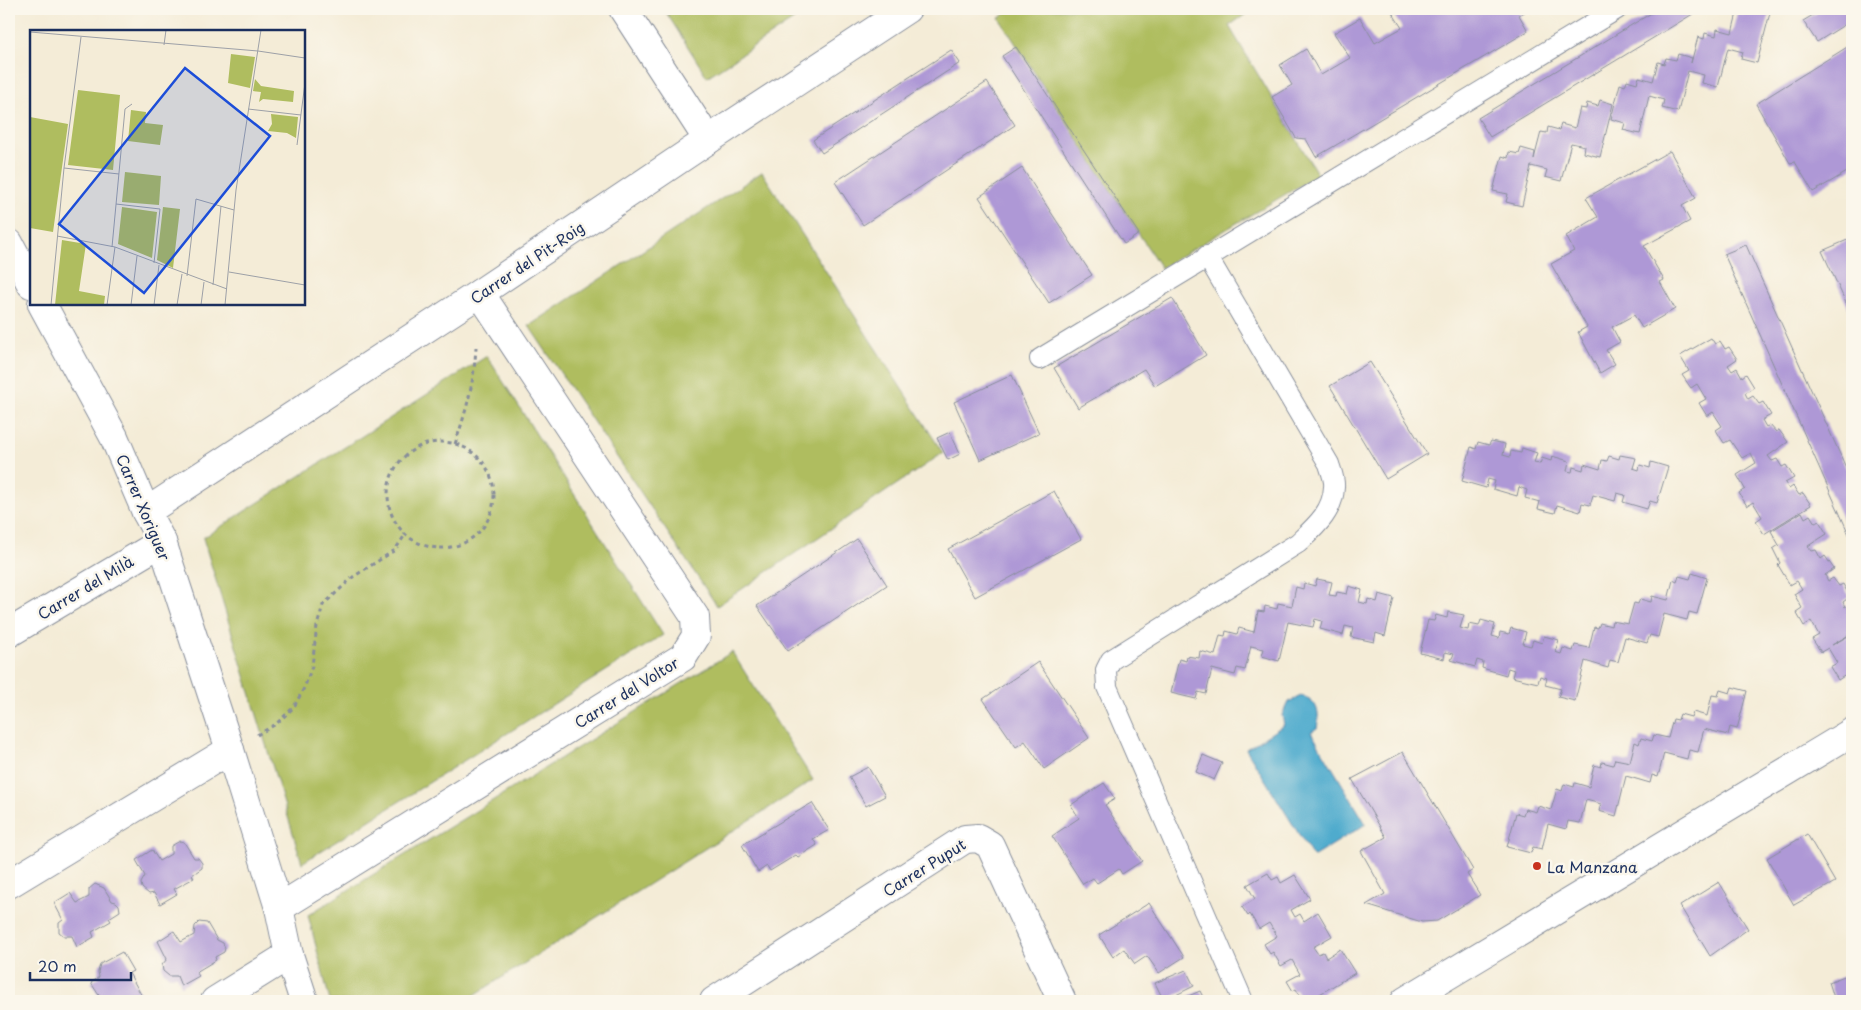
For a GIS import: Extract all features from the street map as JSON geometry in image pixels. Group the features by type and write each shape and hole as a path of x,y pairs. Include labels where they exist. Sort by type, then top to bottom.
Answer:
{"street":[{"path":"623,9 708,140"},
{"name":"Carrer del Pit-Roig","path":"146,512 907,9"},
{"path":"9,243 30,282"},
{"name":"Carrer del Voltor","path":"278,908 683,657 696,636 695,618 480,293"},
{"name":"Carrer Xoriguer","path":"43,305 114,437 146,512 162,542 230,750 304,1001"},
{"name":"Carrer del Milà","path":"9,633 162,542"},
{"path":"1405,1001 1852,732"},
{"path":"9,884 230,750"},
{"name":"Carrer Puput","path":"714,1001 965,839 978,838 990,845 1062,1001"},
{"path":"215,1001 290,955"}],"lane":[{"path":"1040,359 1617,9"},
{"path":"1207,256 1329,464 1334,486 1330,506 1316,526 1298,542 1111,660 1106,670 1107,686 1243,1001"}],"path":[{"path":"456,444 474,378 477,340"},
{"path":"439,441 456,444 470,451 482,461 491,475 494,491 493,508 486,524 473,538 457,546 439,548 420,545 405,535 394,520 388,503 388,484 395,467 407,453 423,445 439,441"},
{"path":"230,750 276,724 294,707 306,686 312,666 317,626 323,605 353,577 395,550 405,535"}],"green space":[{"path":"664,9 810,9 707,77"},
{"path":"1013,9 1253,9 1229,26 1318,175 1161,268 999,18"},
{"path":"762,172 943,453 717,606 529,326"},
{"path":"487,356 663,635 302,863 203,538"},
{"path":"732,652 813,780 465,1001 330,1001 308,915"}],"water":[{"path":"1301,696 1311,700 1314,704 1318,713 1317,728 1311,732 1366,824 1313,857 1246,749 1284,725 1282,715 1288,702"}],"building":[{"path":"1390,9 1530,9 1519,15 1528,31 1316,157 1306,139 1296,138 1272,97 1292,85 1280,65 1306,49 1321,75 1350,58 1334,33 1360,18 1375,43 1402,28"},
{"path":"1658,9 1701,9 1490,137 1478,118"},
{"path":"1745,9 1755,12 1756,9 1771,9 1757,63 1741,59 1743,52 1728,48 1718,87 1702,83 1704,75 1688,71 1678,112 1662,108 1664,100 1649,96 1640,134 1623,130 1625,123 1611,119 1620,84 1625,86 1627,80 1637,83 1639,77 1653,81 1658,62 1664,64 1666,58 1676,60 1678,54 1692,58 1691,63 1698,37 1704,39 1705,33 1716,36 1717,29 1732,33 1737,13 1743,15"},
{"path":"1823,9 1852,9 1852,20 1817,42 1803,21"},
{"path":"1852,44 1852,169 1813,192 1795,162 1790,163 1756,104"},
{"path":"1016,47 1139,234 1124,244 1002,56"},
{"path":"951,50 960,63 822,153 813,140"},
{"path":"987,82 1015,125 863,225 835,182"},
{"path":"1600,100 1613,104 1600,157 1584,153 1585,146 1571,143 1561,181 1545,177 1547,170 1531,166 1522,206 1506,202 1508,194 1493,191 1502,156 1508,158 1509,152 1519,154 1521,148 1535,152 1534,159 1541,132 1547,133 1548,127 1559,130 1561,124 1575,128 1580,108 1586,109 1587,103 1598,106"},
{"path":"1670,151 1696,198 1682,206 1690,221 1644,246 1664,280 1660,282 1675,309 1642,328 1634,315 1612,327 1620,342 1606,350 1615,364 1600,373 1578,332 1587,327 1551,264 1574,251 1566,236 1598,217 1586,198"},
{"path":"1022,168 1092,275 1049,303 979,197"},
{"path":"1852,238 1852,316 1822,251"},
{"path":"1746,245 1852,481 1852,541 1724,254"},
{"path":"1172,298 1206,355 1155,386 1144,369 1078,408 1054,368"},
{"path":"1711,338 1715,344 1720,341 1725,349 1729,347 1737,359 1728,365 1732,371 1737,368 1742,377 1746,374 1754,387 1745,393 1748,399 1753,396 1759,404 1763,402 1771,415 1762,420 1766,427 1770,425 1776,432 1779,430 1788,442 1768,456 1772,461 1777,459 1782,467 1786,465 1794,478 1785,483 1789,489 1793,486 1799,495 1803,493 1811,505 1764,534 1756,521 1762,517 1753,502 1747,506 1739,493 1745,489 1737,475 1756,463 1751,453 1742,458 1730,440 1724,443 1716,430 1722,426 1713,412 1707,416 1699,403 1706,399 1697,384 1691,388 1682,375 1689,371 1680,356"},
{"path":"1370,362 1427,454 1386,479 1330,386"},
{"path":"1012,375 1039,433 980,460 954,402"},
{"path":"950,432 960,454 948,460 937,438"},
{"path":"1491,441 1505,444 1503,455 1510,457 1511,451 1521,453 1522,448 1537,453 1534,463 1540,464 1542,458 1551,461 1552,456 1569,461 1567,471 1572,472 1573,467 1583,470 1584,464 1600,469 1602,460 1607,461 1609,456 1619,459 1620,455 1636,458 1633,468 1639,470 1640,465 1650,468 1651,462 1668,467 1657,503 1650,501 1647,509 1623,502 1625,495 1617,493 1615,501 1593,495 1590,505 1582,503 1580,512 1557,505 1555,513 1538,509 1540,502 1525,498 1527,490 1519,487 1517,496 1493,489 1495,481 1488,479 1486,488 1462,481 1471,447 1476,449 1478,442 1489,445"},
{"path":"1054,491 1081,539 975,597 948,549"},
{"path":"1802,512 1805,518 1810,515 1815,523 1819,521 1827,534 1808,546 1812,551 1816,550 1821,559 1825,556 1834,569 1825,575 1828,581 1833,578 1839,586 1843,584 1850,597 1843,602 1845,607 1850,604 1852,608 1852,633 1832,645 1852,634 1852,671 1838,680 1830,667 1837,663 1828,648 1821,652 1812,639 1819,635 1811,621 1804,626 1796,612 1802,608 1794,594 1802,589 1797,581 1790,585 1778,565 1780,563 1773,549 1779,545 1771,531"},
{"path":"857,539 887,585 788,651 757,606"},
{"path":"1692,573 1707,578 1697,614 1689,612 1687,620 1664,614 1658,637 1650,635 1647,643 1625,637 1618,662 1610,660 1608,668 1585,661 1575,701 1558,697 1561,689 1545,685 1547,678 1540,676 1538,683 1512,677 1514,670 1508,668 1506,675 1482,668 1483,662 1477,660 1475,667 1451,660 1454,654 1445,652 1444,659 1420,653 1428,620 1434,621 1436,615 1447,618 1448,612 1464,615 1460,628 1468,630 1469,624 1479,626 1481,620 1495,624 1492,636 1499,638 1500,632 1509,634 1511,628 1526,632 1523,644 1531,646 1533,640 1542,643 1544,636 1559,640 1555,652 1561,654 1563,648 1573,651 1575,645 1589,648 1594,627 1598,628 1600,623 1611,626 1612,621 1628,624 1634,603 1638,604 1640,599 1651,602 1652,596 1668,600 1673,580 1677,582 1679,576 1690,579"},
{"path":"1317,579 1332,582 1329,595 1336,596 1337,592 1347,594 1349,586 1362,590 1359,602 1367,604 1368,599 1377,602 1379,594 1394,598 1385,636 1376,633 1374,642 1351,637 1353,628 1345,626 1343,635 1320,629 1322,621 1315,619 1313,627 1288,622 1279,661 1262,656 1264,649 1251,646 1245,670 1237,668 1235,675 1212,669 1206,694 1198,692 1196,699 1171,693 1179,659 1186,661 1187,656 1199,658 1200,651 1215,655 1220,635 1225,636 1226,631 1237,634 1239,628 1254,632 1258,611 1264,612 1265,606 1277,609 1278,603 1292,606 1296,587 1303,589 1304,583 1315,586"},
{"path":"1038,662 1089,738 1044,769 1025,741 1016,747 983,699"},
{"path":"1732,687 1747,691 1737,729 1730,727 1728,735 1704,729 1698,752 1689,750 1687,759 1664,753 1658,777 1652,775 1650,783 1626,776 1616,816 1599,811 1601,804 1586,800 1580,823 1568,821 1566,829 1548,824 1542,849 1533,847 1531,853 1507,847 1516,813 1523,815 1525,809 1536,812 1538,806 1551,810 1557,789 1562,791 1564,784 1574,787 1575,783 1589,787 1594,765 1601,767 1602,762 1613,765 1615,759 1630,762 1635,742 1639,744 1641,738 1652,741 1654,735 1668,738 1673,719 1678,720 1680,714 1691,717 1693,712 1707,716 1712,695 1718,696 1720,690 1730,693"},
{"path":"1403,752 1473,870 1467,874 1480,895 1437,921 1422,922 1366,905 1385,894 1361,851 1386,837 1352,779"},
{"path":"1203,755 1222,763 1214,780 1196,772"},
{"path":"868,767 885,796 866,806 849,777"},
{"path":"1104,783 1115,799 1105,805 1142,861 1122,874 1119,869 1097,883 1093,878 1083,884 1052,836 1079,818 1071,805"},
{"path":"812,803 829,830 813,839 817,845 798,857 796,855 770,871 767,866 758,872 742,845"},
{"path":"1807,834 1835,882 1794,905 1767,858"},
{"path":"180,841 184,842 194,858 198,858 202,863 202,868 192,875 194,878 174,889 177,894 160,904 154,893 149,894 142,888 141,883 145,876 136,860 152,850 159,861 171,854 171,846"},
{"path":"1268,873 1272,880 1278,877 1281,883 1295,875 1310,899 1291,910 1295,917 1300,914 1304,921 1318,912 1332,936 1313,947 1318,954 1323,952 1326,958 1340,949 1355,973 1308,1001 1303,1001 1296,989 1293,991 1287,981 1300,974 1292,960 1281,966 1273,952 1270,954 1264,944 1277,936 1269,923 1259,929 1250,914 1248,916 1242,907 1255,899 1247,885"},
{"path":"1719,882 1748,929 1710,956 1680,906"},
{"path":"95,884 104,888 112,901 119,905 120,911 109,918 111,921 92,932 94,937 77,947 72,936 64,936 59,932 59,923 63,920 54,903 70,893 77,903 89,897 89,889"},
{"path":"1149,903 1184,957 1159,973 1147,956 1135,964 1124,949 1113,957 1099,935"},
{"path":"199,922 207,923 217,940 223,943 224,952 215,957 216,960 196,972 199,976 181,986 177,976 169,976 163,971 162,965 167,959 158,941 174,931 181,942 194,935 195,926"},
{"path":"122,952 133,971 129,973 143,998 137,1001 99,1001 102,1000 91,983 99,977 100,964"},
{"path":"1186,970 1194,986 1164,1001 1155,983"},
{"path":"1852,973 1852,1001 1835,1001 1829,982"},
{"path":"1200,991 1205,1001 1177,1001"}],"place":[{"name":"La Manzana","path":"1537,866"}]}
